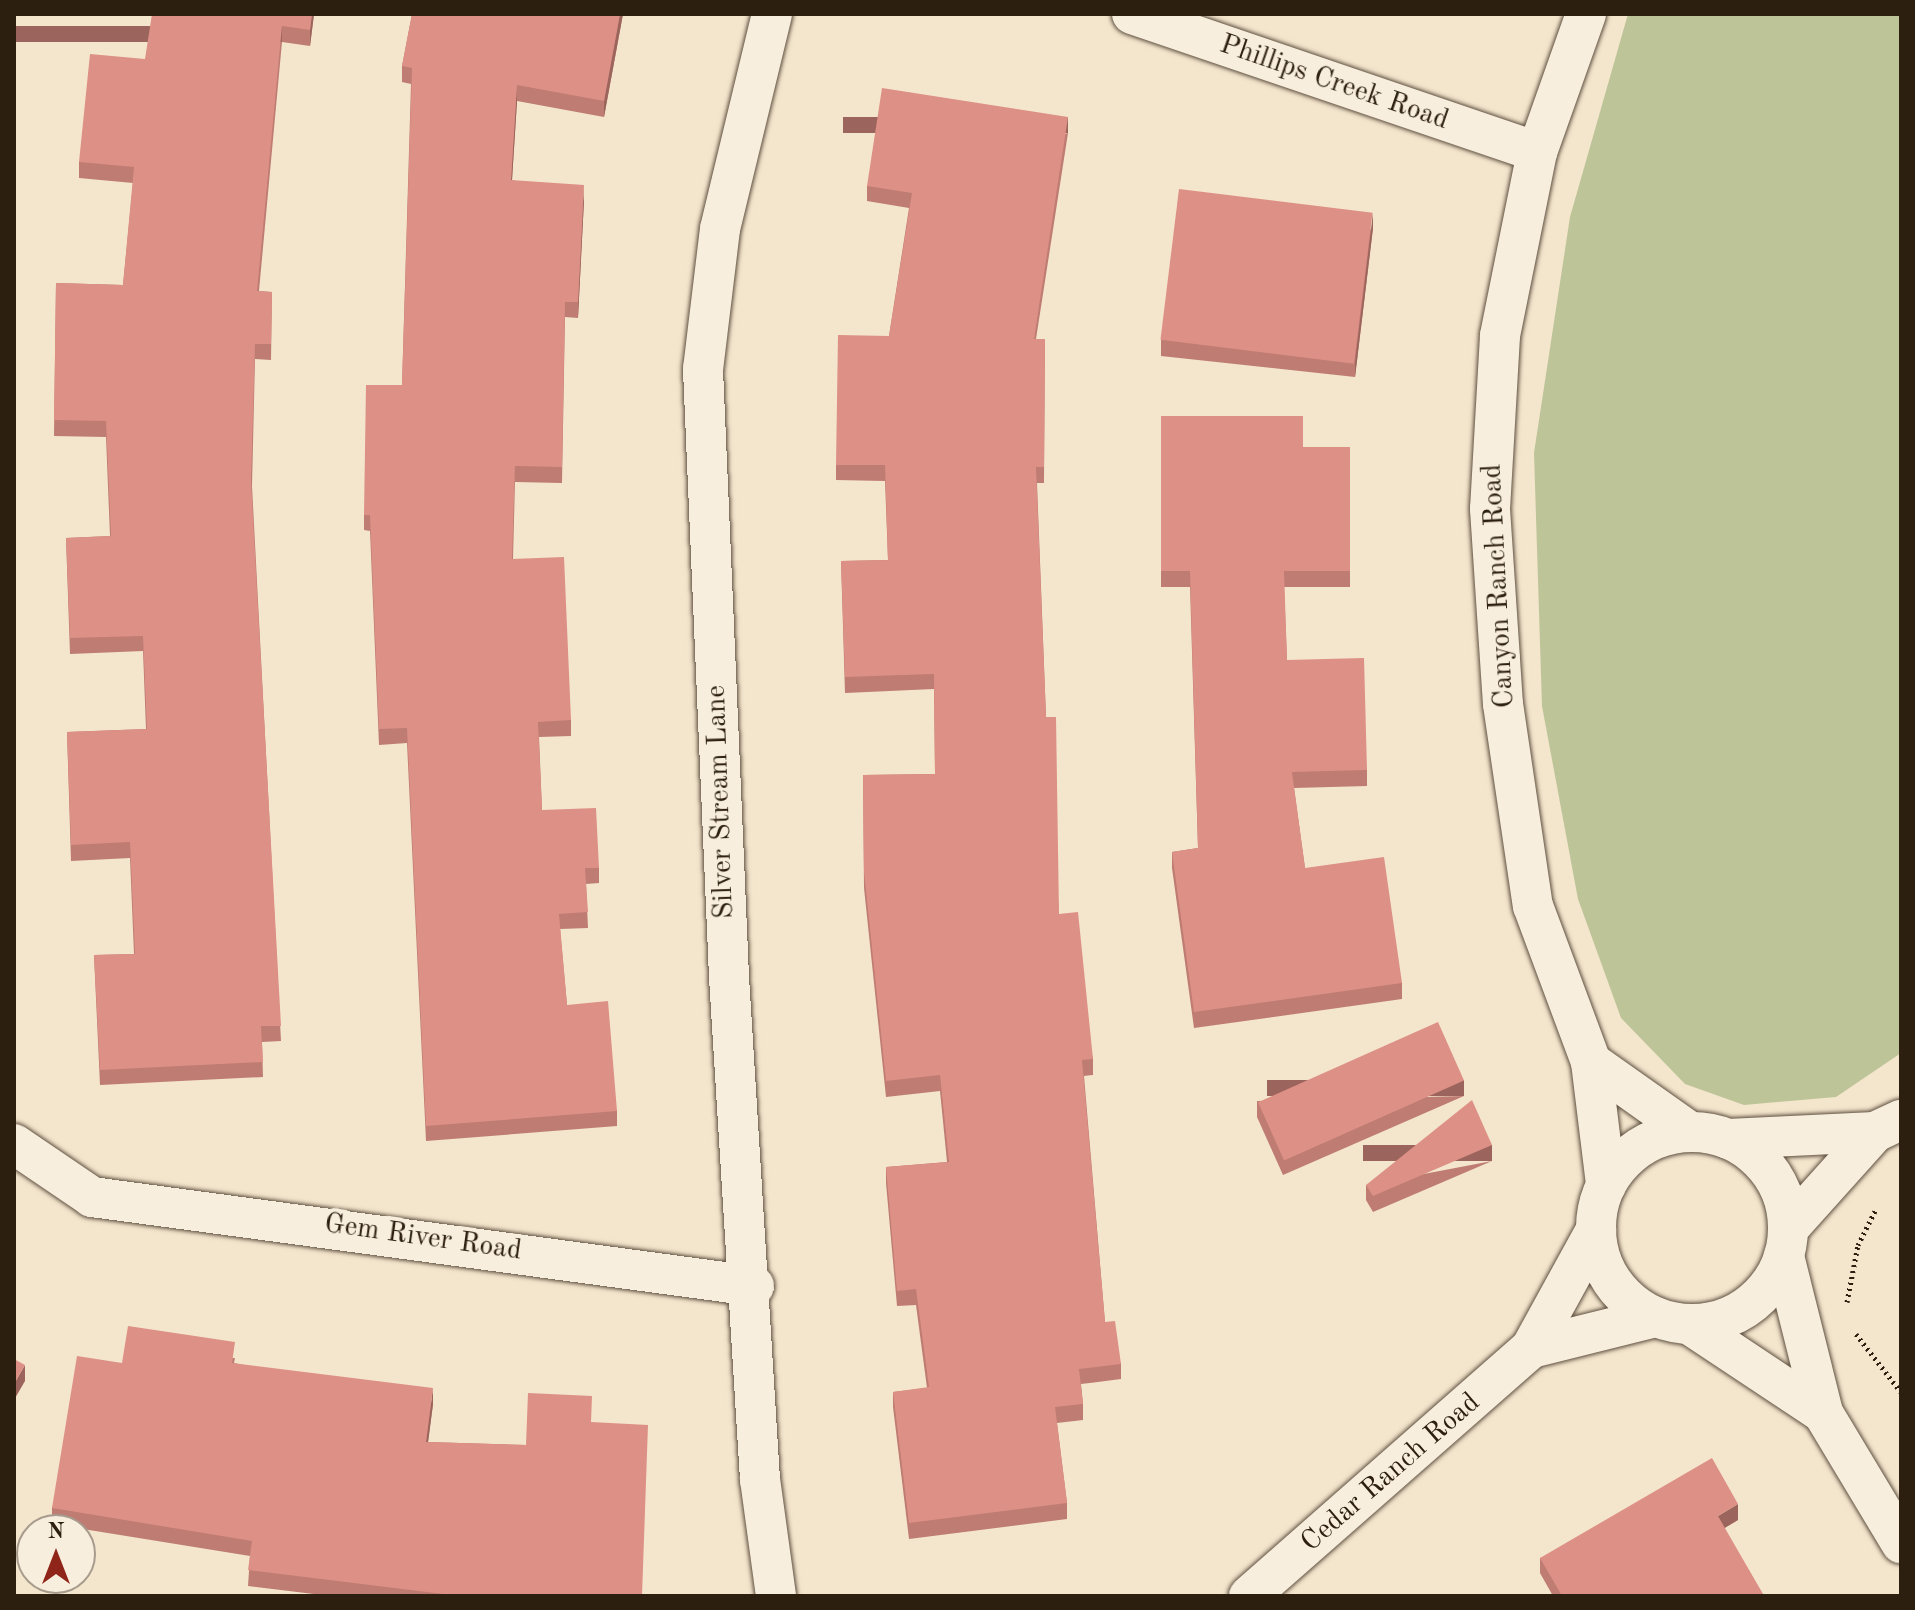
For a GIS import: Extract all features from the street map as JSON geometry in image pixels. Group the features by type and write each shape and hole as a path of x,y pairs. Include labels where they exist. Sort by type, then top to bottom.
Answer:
{"street":[{"name":"Silver Stream Lane","path":"772,14 720,229 703,369 729,977 754,1286 760,1479 776,1596"},
{"name":"Phillips Creek Road","path":"1132,14 1537,152"},
{"name":"Canyon Ranch Road","path":"1586,14 1537,152 1500,336 1490,509 1503,704 1533,906 1591,1062 1606,1185"},
{"path":"1591,1062 1709,1135 1777,1184 1786,1242 1823,1413 1901,1543"},
{"path":"1823,1413 1672,1320 1619,1292 1596,1230 1606,1185 1641,1147 1709,1135 1888,1126"},
{"path":"1672,1320 1748,1305 1786,1242 1888,1126"},
{"name":"Gem River Road","path":"14,1144 92,1197 754,1286"},
{"name":"Cedar Ranch Road","path":"1249,1596 1531,1348 1596,1230"},
{"name":"Cedar Ranch Road","path":"1531,1348 1672,1320"}],"path":[{"path":"1848,1315 1847,1281 1876,1209"},
{"path":"1850,1325 1901,1392"}],"green space":[{"path":"1628,14 1901,14 1901,1053 1836,1097 1744,1105 1685,1084 1621,1018 1578,899 1542,706 1534,453 1570,217"}],"building":[{"path":"152,14 312,14 310,30 282,26 257,291 272,292 271,344 255,344 251,481 281,1026 261,1026 263,1062 100,1070 94,955 135,954 130,842 71,845 67,732 147,729 143,636 70,638 66,538 111,536 106,421 54,420 56,283 123,285 134,167 79,162 90,54 145,59"},
{"path":"412,14 620,14 604,101 517,85 511,180 584,185 578,302 565,302 562,467 515,466 512,559 564,557 571,720 538,722 542,810 596,808 599,868 585,868 588,912 559,914 567,1005 608,1001 617,1111 426,1126 407,728 379,729 370,515 364,515 366,385 402,385 412,68 402,66"},
{"path":"882,88 1068,117 1034,339 1045,339 1044,467 1036,467 1046,717 1056,717 1059,914 1078,912 1093,1059 1082,1060 1105,1322 1115,1321 1121,1364 1079,1369 1083,1404 1055,1407 1067,1503 909,1523 893,1392 929,1387 916,1289 897,1291 886,1167 949,1162 940,1075 886,1081 864,872 863,775 935,774 934,674 845,677 841,561 888,560 885,465 836,465 838,335 889,336 912,193 867,186"},
{"path":"1179,189 1373,213 1354,364 1160,340"},
{"path":"1161,416 1303,416 1303,447 1350,447 1350,571 1284,571 1287,660 1364,658 1367,770 1292,772 1305,868 1384,857 1402,983 1194,1012 1172,852 1198,848 1190,571 1161,571"},
{"path":"1438,1022 1464,1080 1284,1161 1258,1102"},
{"path":"1472,1100 1492,1145 1373,1196 1366,1185"},
{"path":"128,1326 235,1342 232,1363 433,1388 426,1442 526,1445 528,1393 592,1396 591,1422 648,1425 642,1596 443,1594 248,1570 252,1541 52,1508 77,1356 122,1363"},
{"path":"14,1359 25,1365 14,1384"},
{"path":"1712,1458 1738,1504 1718,1516 1764,1596 1562,1596 1540,1558"}]}
